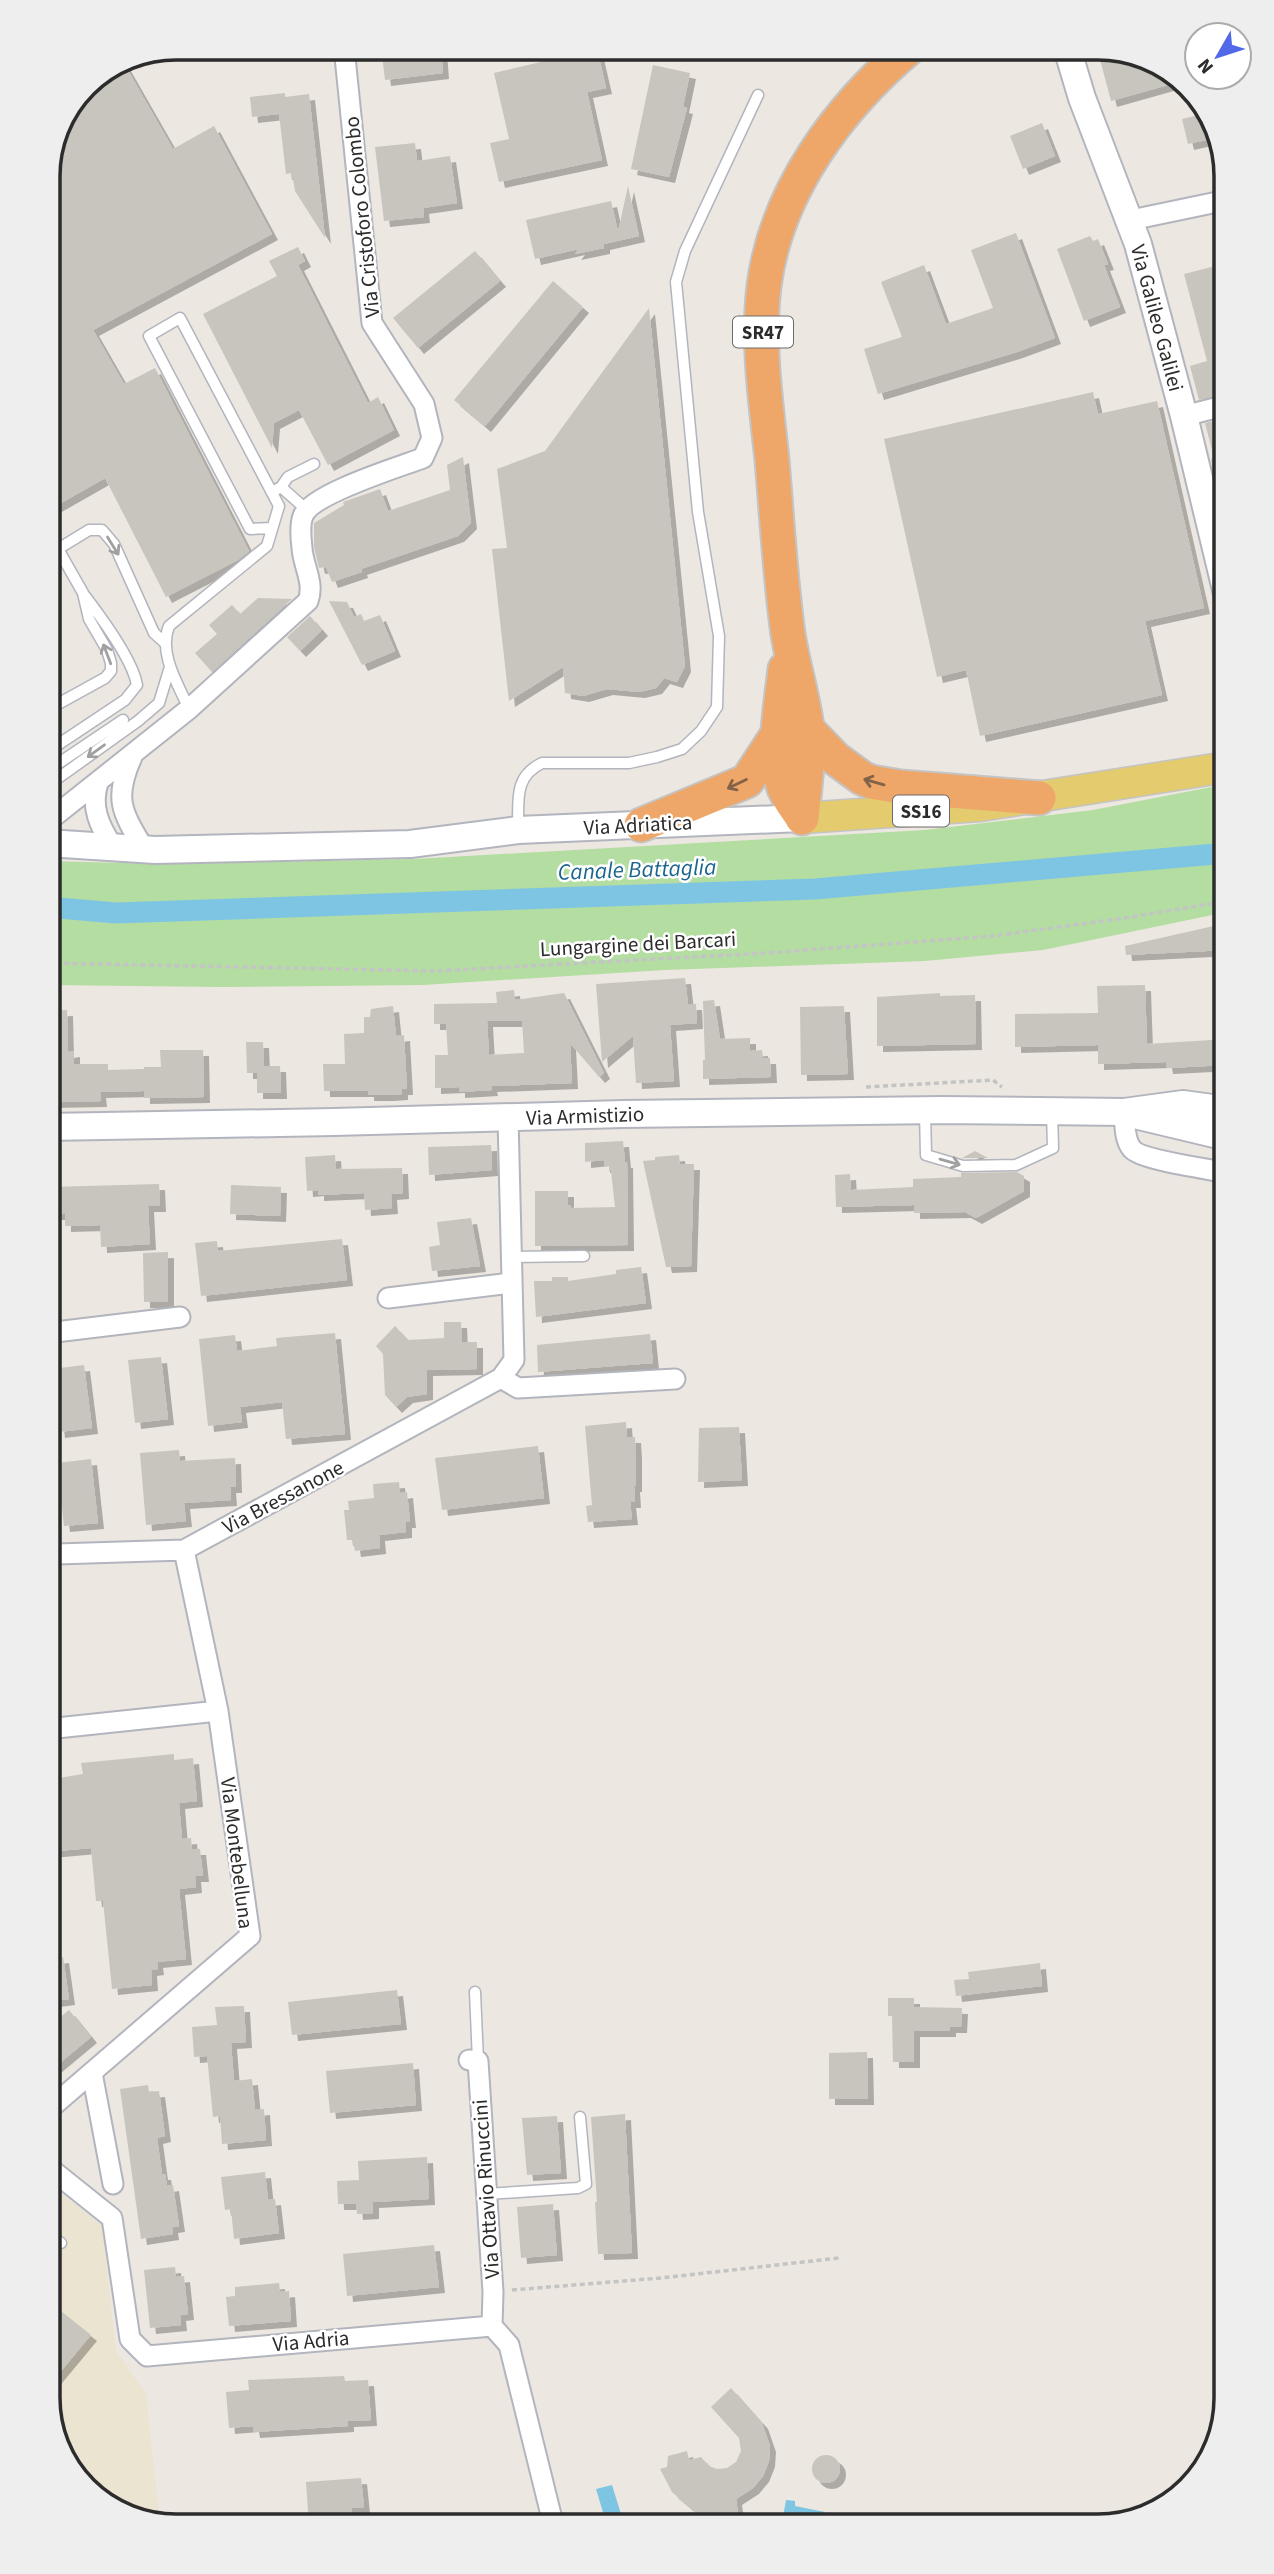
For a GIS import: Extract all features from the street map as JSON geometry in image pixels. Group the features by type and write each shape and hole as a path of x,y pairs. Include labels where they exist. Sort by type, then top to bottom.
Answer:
{"highway":[{"name":"SR47","path":"802,818 762,361 764,287 772,246 806,165 842,117 896,60"},
{"path":"641,825 747,780 793,731 872,782 900,787 1039,798"}],"main road":[{"name":"Via Adriatica","path":"802,818 979,806 1214,768"}],"street":[{"name":"Via Cristoforo Colombo","path":"307,510 335,491 423,458 432,439 424,404 372,323 345,60"},
{"name":"Via Galileo Galilei","path":"1071,60 1082,99 1131,220 1184,415 1214,487"},
{"path":"1131,220 1214,203"},
{"path":"1184,415 1214,408"},
{"path":"60,812 189,709 308,601 312,592 302,549 303,516 307,510"},
{"path":"132,756 122,779 120,798 127,821 144,849"},
{"path":"98,783 94,796 95,808 100,827 113,847"},
{"name":"Via Adriatica","path":"60,845 144,849 410,844 518,830 802,818"},
{"name":"Via Armistizio","path":"60,1128 623,1114 1124,1112 1183,1104 1214,1108"},
{"path":"1124,1112 1126,1135 1131,1149 1144,1157 1214,1170"},
{"name":"Via Armistizio","path":"1124,1112 1214,1134"},
{"path":"508,1118 514,1360 501,1378 517,1388 675,1379"},
{"path":"388,1298 511,1283"},
{"path":"60,1331 180,1317"},
{"name":"Via Bressanone","path":"60,1554 184,1550 501,1378"},
{"name":"Via Montebelluna","path":"60,2099 250,1936 218,1711 184,1550"},
{"path":"60,1728 218,1711"},
{"name":"Via Ottavio Rinuccini","path":"474,2061 487,2194 494,2301 492,2326"},
{"path":"92,2073 113,2184"},
{"name":"Via Adria","path":"60,2176 112,2218 130,2339 147,2356 492,2326"},
{"path":"492,2326 509,2346 551,2514"}],"lane":[{"path":"518,830 521,780 530,768 542,763 629,763 657,757 681,749 701,731 717,707 719,636 698,512 676,282 685,251 758,95"},
{"path":"189,709 170,667 164,638 169,626 267,546 279,506 276,490 180,318 149,336 250,529 272,528"},
{"path":"276,490 288,477 314,464"},
{"path":"276,490 307,510"},
{"path":"60,548 89,530 102,530 114,544 154,633 165,643"},
{"path":"60,553 83,593 127,657 135,672 137,685 125,700 60,743"},
{"path":"60,703 97,684 111,671 107,650 89,619 83,593"},
{"path":"60,777 138,721 159,702 170,667"},
{"path":"60,762 123,720"},
{"path":"925,1111 926,1155 963,1166 1016,1165 1053,1148 1052,1111"},
{"path":"510,1258 584,1256"},
{"path":"474,1992 474,2061"},
{"path":"487,2194 578,2188 586,2183 580,2117"}],"path":[{"name":"Lungargine dei Barcari","path":"60,963 463,970 766,953 993,936 1125,919 1214,903"},
{"path":"510,2290 661,2278 839,2258"}],"shaded area":[{"path":"60,2192 102,2226 116,2351 146,2394 159,2513 124,2503 105,2491 83,2469 68,2443 62,2422 60,2399"}],"green space":[{"path":"1214,787 1214,915 1043,950 925,961 665,970 423,985 60,985 60,861 159,864 414,859 925,830 1093,810"}],"water":[{"path":"612,2485 621,2514 604,2514 596,2489"},
{"path":"786,2500 795,2501 795,2506 825,2512 825,2514 783,2514"}],"building":[{"path":"383,60 442,60 443,73 385,80"},
{"path":"550,60 600,60 606,88 587,92 602,160 499,182 490,143 509,139 494,73"},
{"path":"1100,60 1136,66 1150,71 1170,84 1111,101"},
{"path":"653,65 690,73 683,107 687,108 669,177 631,169"},
{"path":"128,70 173,149 214,126 272,234 93,330 124,384 155,368 249,551 238,560 166,597 105,478 60,504 60,167 63,145 71,124 83,105 99,88"},
{"path":"285,93 285,97 309,94 325,238 295,191 292,173 286,174 279,114 252,117 250,97"},
{"path":"1198,115 1208,139 1188,144 1182,119"},
{"path":"1042,123 1055,156 1023,169 1010,136"},
{"path":"415,143 417,161 450,156 457,203 423,208 424,217 384,221 375,147"},
{"path":"628,186 639,236 604,244 604,248 575,254 579,249 535,259 526,220 611,201 618,232"},
{"path":"1016,233 1055,338 878,394 864,349 902,337 881,282 924,265 946,324 993,308 971,250"},
{"path":"1090,236 1093,241 1098,239 1108,264 1104,265 1120,307 1084,321 1057,249"},
{"path":"298,247 305,261 298,265 368,403 378,397 394,430 328,465 299,410 274,423 272,448 203,314 277,276 269,261"},
{"path":"475,251 500,281 418,348 393,318"},
{"path":"1214,266 1214,396 1199,400 1190,366 1207,361 1184,274"},
{"path":"553,281 583,307 485,426 454,400"},
{"path":"649,308 685,666 677,682 664,678 656,688 639,692 607,689 583,696 565,693 563,667 509,701 492,549 507,548 497,469 545,451"},
{"path":"1093,392 1098,414 1157,401 1204,608 1145,621 1162,695 980,736 966,670 937,677 884,439"},
{"path":"1214,421 1214,458 1205,423"},
{"path":"463,457 471,523 458,536 361,569 362,572 332,582 326,567 319,568 314,547 314,523 344,505 343,502 380,489 388,511 450,490 447,465"},
{"path":"258,598 292,599 212,672 195,653 217,634 209,625 232,605 240,614"},
{"path":"329,601 347,602 354,617 361,614 364,621 380,615 395,651 362,665"},
{"path":"310,616 322,630 300,651 287,637"},
{"path":"1214,926 1214,951 1126,955 1125,946"},
{"path":"685,978 688,1004 696,1004 697,1023 670,1025 674,1081 636,1083 633,1036 602,1062 596,984"},
{"path":"1145,985 1147,1044 1214,1040 1214,1066 1167,1068 1166,1062 1098,1064 1098,1045 1015,1047 1015,1014 1098,1013 1097,986"},
{"path":"514,990 515,1000 564,993 604,1073 599,1077 570,1043 572,1083 491,1086 492,1090 459,1092 459,1087 435,1088 435,1055 448,1055 446,1024 434,1024 434,1004 497,1003 496,992","holes":["487,1021 522,1021 524,1053 489,1055"]},
{"path":"940,993 940,996 975,995 976,1044 877,1046 877,997"},
{"path":"714,1000 720,1039 750,1038 750,1051 762,1050 763,1058 770,1058 771,1077 703,1079 703,1001"},
{"path":"393,1006 396,1036 404,1035 407,1089 402,1089 402,1094 388,1095 368,1095 368,1091 324,1091 323,1064 345,1064 344,1034 364,1033 364,1017 370,1017 371,1009"},
{"path":"844,1006 848,1074 801,1075 800,1007"},
{"path":"60,1010 67,1010 68,1052 74,1051 74,1064 108,1064 108,1070 144,1069 161,1067 160,1050 203,1050 204,1097 144,1098 144,1091 100,1092 101,1101 60,1102"},
{"path":"246,1042 263,1042 264,1066 280,1066 281,1093 257,1093 257,1073 247,1073"},
{"path":"623,1141 627,1162 628,1245 535,1246 535,1191 568,1191 568,1205 571,1205 571,1208 615,1207 609,1166 604,1167 604,1160 585,1162 585,1143"},
{"path":"491,1145 492,1170 429,1175 428,1147"},
{"path":"975,1151 988,1158 962,1158"},
{"path":"335,1155 336,1169 402,1168 403,1193 391,1194 392,1208 365,1210 364,1193 318,1195 318,1190 307,1191 305,1157"},
{"path":"679,1155 680,1164 694,1164 691,1266 666,1267 643,1161"},
{"path":"1017,1172 1024,1176 1024,1191 976,1218 965,1212 914,1213 914,1205 836,1207 835,1175 850,1174 851,1190 913,1187 913,1179 961,1177 961,1173"},
{"path":"159,1184 160,1206 148,1206 150,1244 101,1247 100,1225 65,1226 65,1214 60,1214 60,1187"},
{"path":"231,1185 281,1187 280,1216 230,1214"},
{"path":"471,1218 480,1266 432,1271 429,1247 440,1245 437,1222"},
{"path":"342,1239 347,1280 201,1296 195,1243 217,1241 218,1251"},
{"path":"168,1252 168,1302 144,1302 143,1253"},
{"path":"641,1267 646,1303 536,1317 534,1281 552,1281 552,1277 568,1277 568,1281 616,1274 616,1270"},
{"path":"444,1322 461,1322 462,1342 477,1342 477,1369 427,1370 427,1394 407,1397 396,1407 385,1395 383,1354 376,1346 395,1326 408,1340 444,1338"},
{"path":"335,1333 345,1434 286,1439 282,1402 240,1407 242,1422 208,1426 199,1339 235,1335 237,1351 277,1346 276,1338"},
{"path":"650,1334 653,1363 538,1372 537,1345"},
{"path":"161,1357 168,1419 135,1423 128,1360"},
{"path":"84,1365 92,1428 60,1432 60,1368"},
{"path":"626,1422 627,1437 635,1437 636,1453 635,1502 630,1502 632,1519 588,1522 586,1506 592,1505 585,1426"},
{"path":"739,1427 742,1480 698,1482 699,1428"},
{"path":"538,1446 544,1498 442,1510 435,1458"},
{"path":"179,1450 180,1461 235,1458 236,1487 230,1487 231,1500 184,1503 186,1521 146,1525 140,1453"},
{"path":"91,1459 98,1523 64,1526 60,1463"},
{"path":"399,1482 400,1493 407,1492 410,1522 406,1522 406,1532 379,1535 380,1548 355,1551 353,1540 347,1540 344,1510 349,1510 348,1501 374,1498 373,1484"},
{"path":"174,1754 174,1760 193,1758 197,1801 179,1803 182,1839 191,1838 192,1849 200,1849 203,1876 195,1876 196,1887 179,1889 186,1959 157,1962 158,1969 151,1970 152,1985 112,1989 103,1901 96,1901 91,1848 60,1851 60,1778 83,1774 81,1763"},
{"path":"60,1957 63,1957 69,1999 60,2000"},
{"path":"1040,1963 1042,1986 956,1996 954,1980 969,1979 968,1972"},
{"path":"397,1990 401,2024 292,2035 288,2002"},
{"path":"888,1998 914,1998 914,2007 962,2008 961,2027 950,2027 950,2031 914,2031 914,2062 893,2062 892,2016 888,2016"},
{"path":"244,2006 246,2042 231,2043 234,2081 252,2079 255,2110 264,2109 266,2140 222,2144 220,2116 213,2117 207,2056 194,2057 192,2027 217,2025 215,2007"},
{"path":"69,2010 91,2037 60,2063 60,2017"},
{"path":"867,2052 868,2099 829,2099 829,2053"},
{"path":"413,2063 416,2105 330,2113 326,2071"},
{"path":"148,2085 149,2092 159,2091 165,2136 157,2138 162,2174 165,2174 167,2186 173,2185 179,2226 172,2227 173,2234 141,2239 120,2089"},
{"path":"625,2114 632,2253 598,2254 591,2117"},
{"path":"557,2116 561,2173 527,2175 522,2118"},
{"path":"427,2157 429,2199 373,2202 373,2213 357,2214 356,2204 338,2204 337,2181 359,2180 358,2161"},
{"path":"265,2172 268,2200 275,2199 279,2233 234,2239 231,2209 225,2210 221,2177"},
{"path":"553,2204 557,2255 521,2258 517,2207"},
{"path":"434,2245 439,2287 347,2296 343,2254"},
{"path":"175,2267 176,2277 184,2276 188,2314 180,2315 181,2325 150,2328 144,2270"},
{"path":"279,2283 280,2292 289,2291 291,2321 229,2326 226,2297 235,2296 235,2287"},
{"path":"60,2310 91,2335 60,2372"},
{"path":"344,2376 345,2381 368,2380 371,2420 348,2421 348,2426 254,2432 253,2426 229,2428 226,2392 249,2390 248,2380"},
{"path":"731,2388 762,2423 770,2446 769,2461 763,2476 753,2488 736,2499 738,2514 698,2514 672,2492 660,2469 667,2467 668,2456 687,2451 689,2460 701,2457 709,2466 717,2469 727,2468 736,2462 741,2451 739,2438 711,2407"},
{"path":"826,2455 836,2459 840,2469 836,2479 826,2483 816,2479 812,2469 816,2459"},
{"path":"361,2478 364,2507 351,2508 352,2514 308,2514 306,2482"}],"waterway":[{"name":"Canale Battaglia","path":"60,908 116,913 815,889 1214,854"}]}
